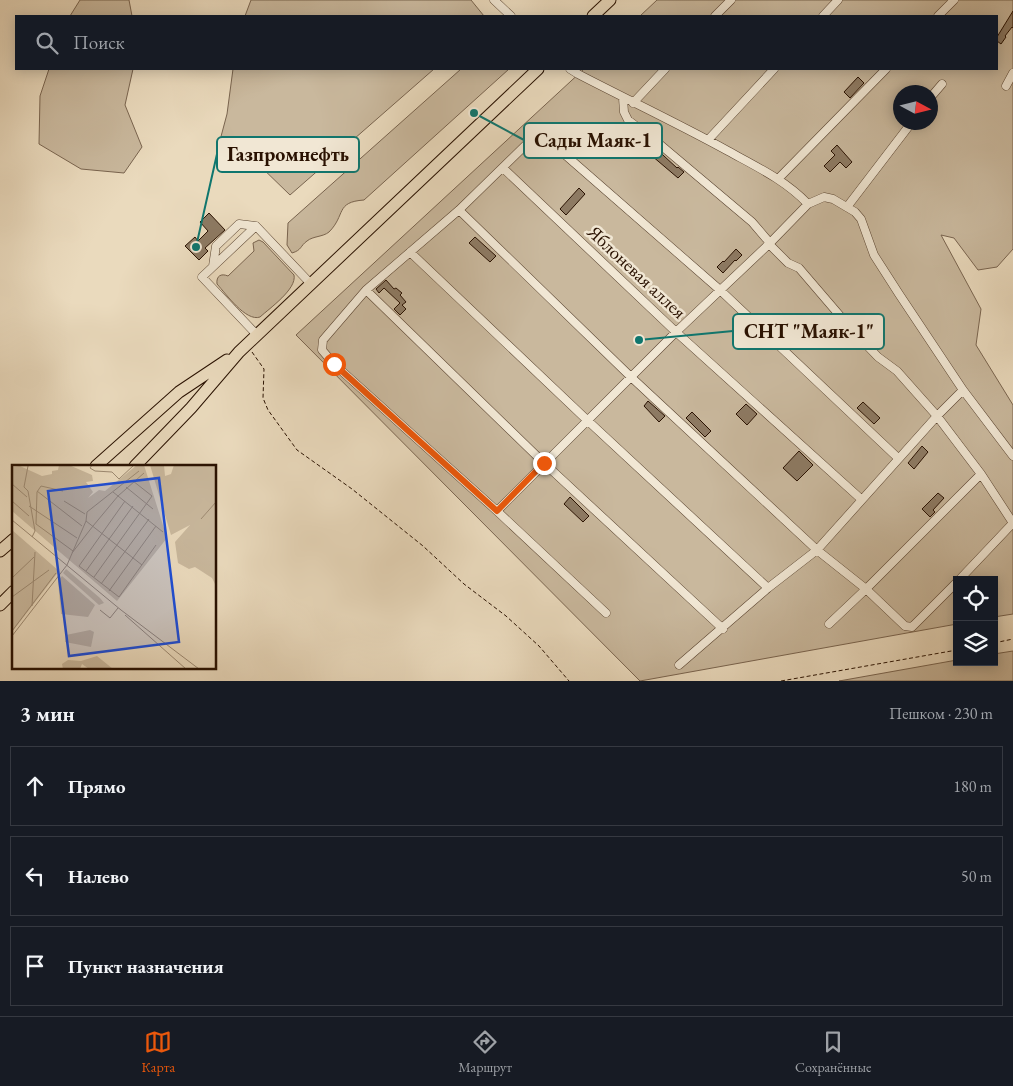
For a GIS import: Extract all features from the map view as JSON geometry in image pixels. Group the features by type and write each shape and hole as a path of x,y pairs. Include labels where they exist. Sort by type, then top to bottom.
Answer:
{"highway":[{"path":"594,15 610,0"},
{"path":"136,465 191,408 256,335 537,70"},
{"path":"97,465 179,392 243,348"},
{"path":"0,552 12,541"},
{"path":"0,605 12,593"}],"lane":[{"path":"494,0 509,15"},
{"path":"716,15 731,0"},
{"path":"824,15 838,0"},
{"path":"939,15 954,0"},
{"path":"572,70 778,178 808,204"},
{"path":"633,103 664,70"},
{"path":"708,140 773,70"},
{"path":"778,178 885,70"},
{"path":"1006,86 1013,73"},
{"path":"938,89 942,84"},
{"path":"623,98 624,112 628,120 752,222 788,263 799,268 853,331 878,356 897,371 937,416 980,474 1013,523 963,576"},
{"path":"847,207 906,130"},
{"path":"606,612 334,364 322,350 323,340 366,290 459,210 538,132 720,290 898,458"},
{"name":"Яблоневая аллея","path":"503,168 676,332 861,499"},
{"path":"497,511 676,332 770,243 808,204 824,197 847,207 861,219 874,255 963,390 1013,456"},
{"path":"459,210 631,377 817,550 866,589 905,626 912,627 953,586"},
{"path":"213,266 216,246 239,224 256,226 311,284"},
{"path":"256,226 202,276 256,335"},
{"path":"410,252 768,588"},
{"path":"366,290 544,463 723,629"},
{"path":"679,665 723,629 768,588 817,550 898,458 963,390"},
{"path":"829,624 980,474"}],"path":[{"path":"243,348 264,369 263,398 268,410 297,450 352,489 423,546 464,584 506,616 539,646 569,681"},
{"path":"998,642 1013,639"},
{"path":"781,681 953,651"}],"shaded area":[{"path":"80,0 129,0 132,15 71,15"},
{"path":"251,0 471,0 483,15 245,15"},
{"path":"657,0 1013,0 1013,249 997,267 978,270 954,238 941,235 981,309 976,345 1013,405 1013,614 998,616 998,576 953,576 953,625 640,681 296,335 583,70 998,70 998,15 641,15"},
{"path":"49,70 133,70 125,105 142,147 124,173 81,169 39,144 40,96"},
{"path":"233,70 433,70 290,195 256,162 219,144 227,114"},
{"path":"460,70 508,70 364,200 349,203 342,210 338,220 329,232 309,239 298,251 292,253 287,245 288,223"},
{"path":"259,240 294,275 294,280 282,298 260,317 255,317 237,306 217,284 217,279 223,275 228,276 254,251 253,243"},
{"path":"1013,651 1013,681 839,681 953,661 953,666 998,666 998,653"}],"building":[{"path":"1013,11 1013,28 1005,36 1001,44 998,42 998,35"},
{"path":"858,77 864,83 850,98 844,92"},
{"path":"651,144 684,172 678,178 645,150"},
{"path":"837,145 852,162 846,168 840,162 830,172 824,166 835,155 831,151"},
{"path":"579,188 585,194 566,215 560,209"},
{"path":"209,213 225,230 205,248 208,251 199,260 185,246 195,237 198,241 208,231 200,222"},
{"path":"475,237 496,256 490,262 469,243"},
{"path":"736,249 742,255 723,273 717,267"},
{"path":"386,280 394,289 396,288 402,293 400,295 406,302 402,305 406,309 400,315 394,309 400,303 384,288 379,293 376,289"},
{"path":"648,401 665,416 659,422 644,406"},
{"path":"863,402 880,418 874,424 857,408"},
{"path":"746,404 757,414 747,425 736,414"},
{"path":"692,412 711,431 705,437 686,418"},
{"path":"922,446 928,452 914,469 908,463"},
{"path":"799,451 813,465 797,481 783,468"},
{"path":"938,493 944,498 933,510 935,512 930,517 922,509"},
{"path":"570,497 589,516 583,522 564,504"}],"place":[{"name":"Сады Маяк-1","path":"474,113"},
{"name":"Газпромнефть","path":"196,247"},
{"name":"СНТ \"Маяк-1\"","path":"639,340"}],"route":[{"path":"334,364 497,511 544,463"}]}
